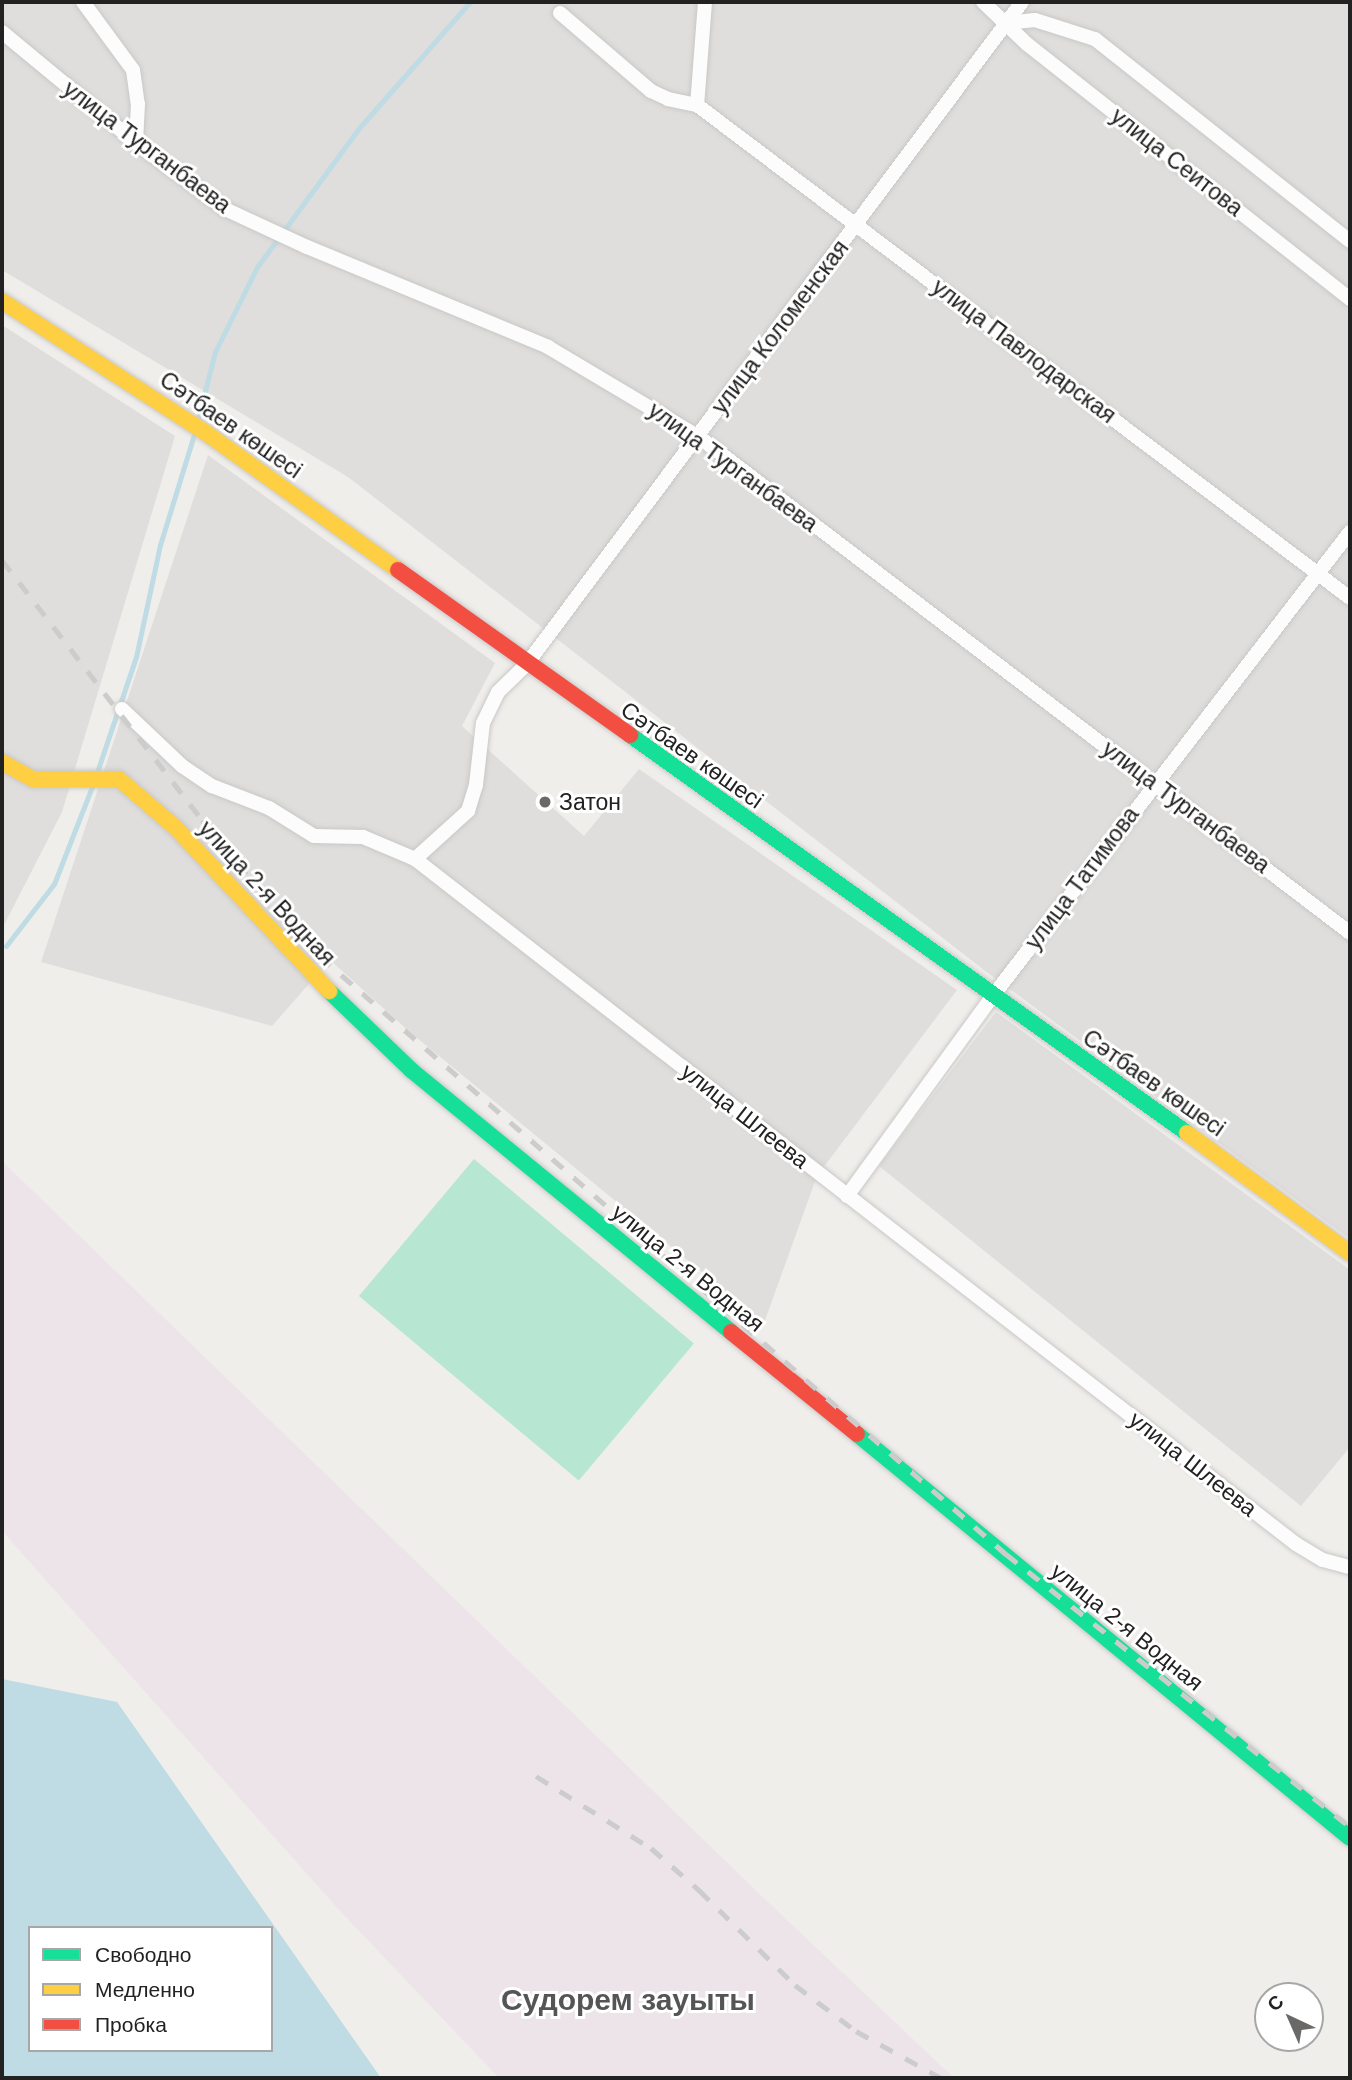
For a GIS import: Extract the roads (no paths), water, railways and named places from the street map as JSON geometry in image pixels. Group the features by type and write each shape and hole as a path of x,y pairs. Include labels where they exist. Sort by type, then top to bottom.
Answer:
{"street":[{"path":"83,2 133,70 138,104 136,143"},
{"path":"697,105 705,2"},
{"name":"улица Сеитова","path":"983,2 1038,53 1350,299"},
{"name":"улица Коломенская","path":"415,859 468,811 476,785 487,711 498,692 526,665 1022,2"},
{"name":"улица Павлодарская","path":"560,13 652,91 668,99 697,105 1350,598"},
{"name":"улица Сеитова","path":"1006,23 1035,19 1095,39 1350,241"},
{"name":"улица Турганбаева","path":"2,32 136,143 225,209 307,247 548,347 699,437 1350,933"},
{"name":"Сәтбаев көшесі","path":"2,301 206,433 526,665 1292,1208 1350,1254"},
{"name":"улица Татимова","path":"848,1196 992,997 1154,783 1350,532"},
{"name":"улица Шлеева","path":"122,709 182,766 212,786 269,808 314,835 363,837 415,859 1296,1544 1323,1560 1350,1567"},
{"name":"улица 2-я Водная","path":"2,762 33,779 119,779 176,828 319,982 411,1070 1350,1838"}],"water":[{"path":"2,1679 117,1702 381,2078 2,2078"}],"waterway":[{"path":"197,422 215,352 257,267 360,127 470,2"},
{"path":"96,775 136,657 160,545 195,431"},
{"path":"6,946 54,884 93,784"}],"railway":[{"path":"2,560 202,820 299,938 1006,1554 1350,1827"},
{"path":"536,1776 651,1848 699,1890 795,1985 856,2031 941,2078"}],"place":[{"name":"Затон","path":"545,802"}],"district":[{"name":"Судорем зауыты","path":"628,2000"}]}
